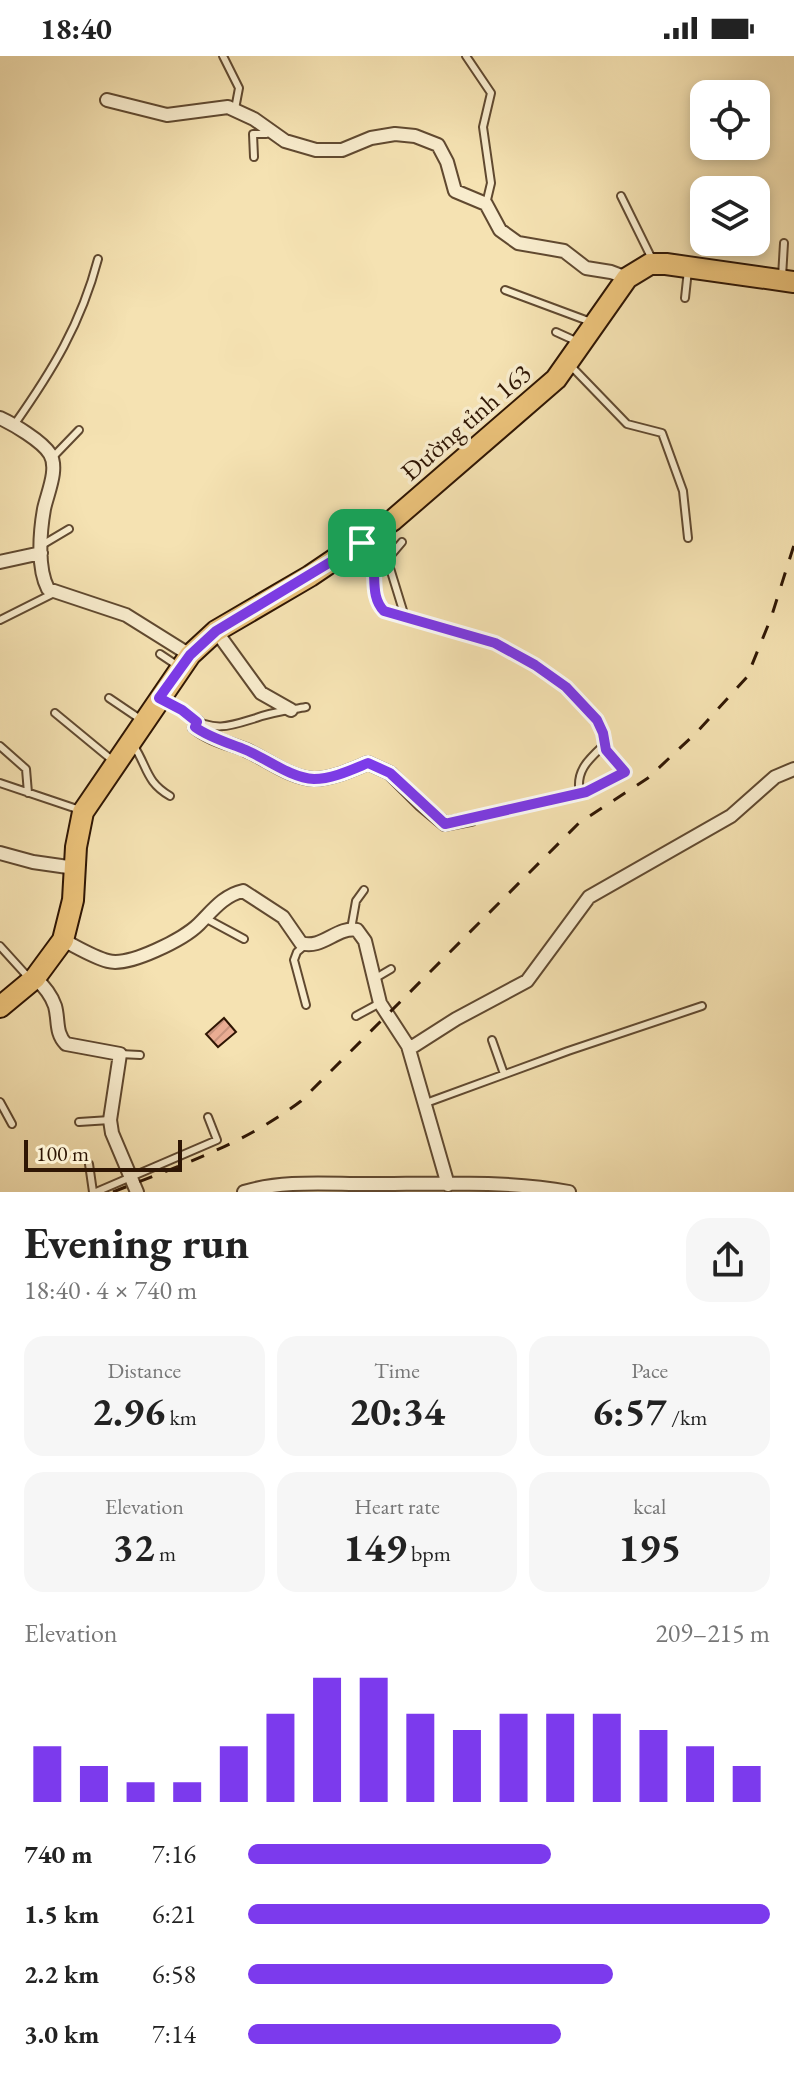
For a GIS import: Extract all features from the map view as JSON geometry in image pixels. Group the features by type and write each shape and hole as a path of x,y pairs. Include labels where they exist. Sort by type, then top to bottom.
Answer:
{"main road":[{"name":"Đường tỉnh 163","path":"0,1007 33,979 63,940 73,900 77,836 83,812 185,661 216,631 362,543 525,407 556,379 627,278 638,269 655,264 689,266 788,281"}],"street":[{"path":"107,100 167,115 228,107 285,141 316,150 335,151 371,138 395,134 431,141 438,145 447,162 455,191 486,204 508,238 531,246 564,251 586,268 627,278"},
{"path":"0,418 14,425 52,458 52,477 43,513 44,581 48,589 126,615 185,661"},
{"path":"0,562 42,549"},
{"path":"216,631 261,693 291,710"},
{"path":"197,722 195,727 204,734 247,750 298,775 315,779 341,774 368,763 390,773 445,824 471,819"},
{"path":"409,1049 456,1019 527,981 589,897 731,816 775,777 794,769"},
{"path":"0,853 75,868"},
{"path":"63,940 108,961 117,962 182,939 228,897 243,891 283,917 305,945 321,942 351,929 357,930 365,941 380,1003 404,1035 409,1049 448,1185"},
{"path":"33,979 48,990 53,1000 58,1032 66,1044 120,1054 110,1120 112,1133 137,1192"},
{"path":"244,1192 304,1184 426,1188 448,1185 522,1186 569,1192"}],"lane":[{"path":"223,56 239,88 235,109"},
{"path":"466,56 491,93 483,127 491,183 486,204"},
{"path":"254,157 253,134 270,131"},
{"path":"621,196 655,264"},
{"path":"784,243 788,281"},
{"path":"14,425 65,348 88,298 98,259"},
{"path":"685,298 689,266"},
{"path":"505,290 594,323"},
{"path":"556,332 581,343"},
{"path":"567,363 627,424 662,433 683,491 688,538"},
{"path":"52,458 79,430"},
{"path":"42,549 69,529"},
{"path":"402,542 391,555 389,565 405,617"},
{"path":"362,543 371,552 375,565 375,592 384,611 495,643 535,665 566,687 583,704 600,726 604,745 625,772 580,794 471,819"},
{"path":"0,620 54,593"},
{"path":"160,654 185,661"},
{"path":"109,698 143,721"},
{"path":"159,698 197,722 224,726 241,725 255,718 306,707"},
{"path":"55,713 115,762"},
{"path":"130,740 145,763 152,783 170,796"},
{"path":"580,794 577,781 580,772 604,745"},
{"path":"0,746 26,769 28,793"},
{"path":"0,783 83,812"},
{"path":"351,929 356,901 364,890"},
{"path":"205,918 244,939"},
{"path":"305,945 294,960 306,1005"},
{"path":"0,946 33,979"},
{"path":"374,979 391,969"},
{"path":"356,1016 380,1003"},
{"path":"426,1103 702,1006"},
{"path":"492,1040 504,1074"},
{"path":"120,1054 140,1055"},
{"path":"0,1102 12,1124"},
{"path":"89,1164 94,1192 131,1179 217,1140 208,1117"},
{"path":"79,1122 110,1120"}],"building":[{"path":"224,1018 236,1032 218,1047 206,1034"}],"railway":[{"path":"113,1192 234,1142 301,1101 579,823 648,778 697,732 747,677 771,618 794,545"}],"route":[{"path":"362,543 371,552 375,565 376,600 384,611 495,643 535,665 566,687 597,720 606,750 625,772 586,792 445,824 390,773 368,763 341,774 315,779 298,775 247,750 204,734 195,727 197,722 182,710 159,698 190,655 216,631 362,543"}]}
